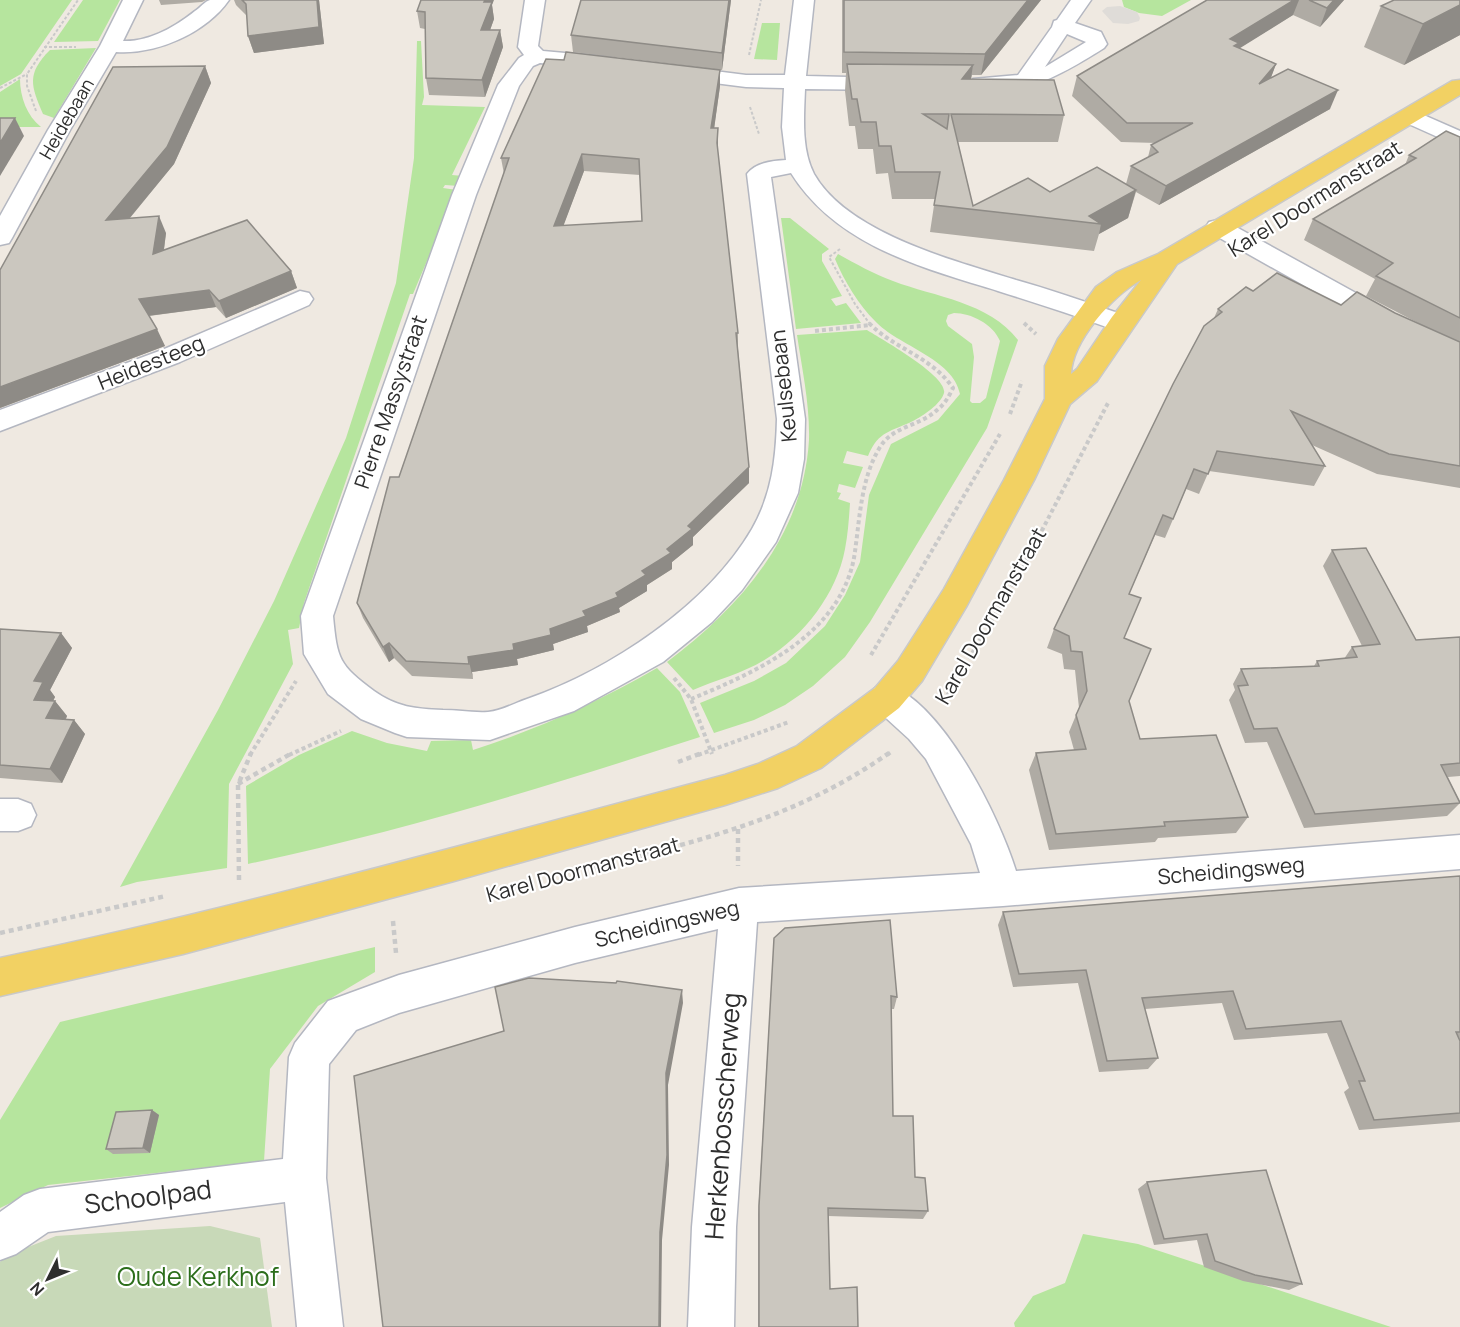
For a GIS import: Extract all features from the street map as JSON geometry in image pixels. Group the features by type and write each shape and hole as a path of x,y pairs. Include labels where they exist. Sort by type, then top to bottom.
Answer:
{"main road":[{"name":"Karel Doormanstraat","path":"1059,399 1059,363 1089,311 1116,283 1167,259 1460,86"},
{"name":"Karel Doormanstraat","path":"0,977 90,959 306,906 618,821 756,780 809,757 887,698 910,671 955,598 1019,480 1059,399 1087,375 1121,322 1155,279 1167,259"}],"street":[{"name":"Heidebaan","path":"0,238 59,130 110,46 133,0"},
{"path":"110,46 139,46 170,34 197,20 219,0"},
{"path":"535,0 528,47 537,57 634,66"},
{"path":"804,0 795,84 794,146 785,167 846,219 875,237 912,254 1121,322"},
{"path":"1025,80 1061,25 1081,0"},
{"path":"957,84 1003,84 1025,80 1053,71 1097,44 1094,36 1087,32 1061,25"},
{"name":"Pierre Massystraat","path":"407,723 373,709 340,684 320,654 317,616 464,195 509,85 526,62 537,57"},
{"path":"656,69 746,81 795,84 911,84"},
{"path":"1410,116 1460,140"},
{"name":"Keulsebaan","path":"407,723 490,726 562,701 651,653 701,613 731,581 765,534 783,493 790,459 791,419 759,174 785,167"},
{"path":"1218,227 1394,325 1460,358"},
{"name":"Heidesteeg","path":"0,421 171,356 300,299"},
{"path":"887,698 921,729 938,749 988,840 1003,889"},
{"name":"Scheidingsweg","path":"304,1178 309,1057 342,1015 399,993 576,945 739,906 1003,889 1460,852"},
{"name":"Herkenbosscherweg","path":"711,1327 714,1227 739,906"},
{"path":"304,1178 320,1327"},
{"name":"Schoolpad","path":"0,1238 40,1211 304,1178"}],"path":[{"path":"0,88 27,74 78,0"},
{"path":"761,0 749,54 746,81 750,105 785,167"},
{"path":"692,699 754,673 795,647 821,623 843,588 854,558 859,502 875,455 883,441 934,414 948,401 953,388 947,377 919,355 886,337 871,325 829,257 846,246"},
{"path":"779,335 871,325"},
{"name":"Karel Doormanstraat","path":"588,869 738,829 784,813 832,792 879,761 921,729 943,704 963,673 1023,567 1111,396"},
{"path":"239,881 238,785 250,753 289,689 320,654"},
{"path":"238,785 298,750 329,738 362,719 373,709"},
{"path":"382,924 405,918"}],"green space":[{"path":"0,0 72,0 21,74 0,86"},
{"path":"83,0 120,0 98,41 54,42"},
{"path":"1122,0 1191,0 1162,16 1139,13 1124,7"},
{"path":"762,23 780,23 777,60 754,59"},
{"path":"417,41 421,41 424,97 422,105 485,107 452,175 463,176 459,186 445,185 443,188 457,190 413,294 410,294 304,603 299,628 288,630 293,664 229,784 227,868 137,882 120,887 218,710 274,601 346,438 396,283 414,158"},
{"path":"96,48 54,118 43,114 33,80 42,58 50,50"},
{"path":"20,79 25,106 41,127 0,127 0,92"},
{"path":"781,218 790,218 829,249 822,254 822,261 842,296 831,299 836,306 846,303 861,323 796,329"},
{"path":"838,254 886,278 977,309 1006,327 1018,340 987,428 870,622 845,657 813,686 785,705 754,720 714,733 700,703 754,681 786,663 825,626 845,595 860,562 869,495 891,444 938,420 960,394 947,371 924,353 885,330 869,315 852,292 835,259","holes":["961,314 974,317 987,325 1000,341 986,398 980,403 970,401 974,357 972,344 948,326 946,321 948,315"]},
{"path":"867,330 912,358 936,377 944,393 936,405 922,416 881,436 868,456 847,451 843,463 863,467 855,488 839,484 837,492 841,493 838,499 850,503 845,549 835,582 806,626 780,649 757,664 693,690 667,662 720,617 743,592 764,566 781,538 795,507 804,475 809,440 805,387 797,335"},
{"path":"657,668 680,692 700,737 476,807 248,864 246,786 299,755 352,731 387,743 427,751 431,741 471,740 473,750 567,714"},
{"path":"375,947 375,972 318,1006 270,1069 264,1161 48,1185 0,1208 0,1120 60,1022"},
{"name":"Oude Kerkhof","path":"210,1226 260,1238 272,1327 0,1327 0,1262 8,1255 56,1236"},
{"path":"1083,1234 1138,1244 1391,1327 1015,1327 1014,1323 1033,1296 1065,1283"}],"shaded area":[{"path":"1120,6 1137,12 1139,21 1128,24 1113,23 1102,11 1107,7"}],"building":[{"path":"242,0 317,0 319,27 248,36 246,4"},
{"path":"421,0 485,0 484,2 492,2 481,30 500,30 482,80 426,78 425,12 417,11"},
{"path":"581,0 729,0 722,53 571,35"},
{"path":"844,0 1028,0 985,54 844,52"},
{"path":"1207,0 1294,0 1230,39 1239,43 1234,46 1276,64 1259,84 1288,69 1338,90 1166,186 1131,166 1158,152 1151,145 1193,123 1127,123 1077,76"},
{"path":"1309,0 1334,0 1327,8"},
{"path":"1394,0 1460,0 1460,5 1423,24 1381,6"},
{"path":"566,52 720,70 711,128 718,128 717,143 738,333 736,333 749,467 688,526 692,529 667,549 671,553 642,571 646,575 616,593 618,597 583,611 586,616 550,629 551,635 513,644 514,650 468,657 469,664 406,661 389,643 383,647 357,603 390,477 399,477 509,158 501,158 546,59 564,60","holes":["582,154 639,159 642,221 554,226"]},
{"path":"847,64 973,65 962,79 1054,80 1064,115 951,114 973,206 1028,178 1050,192 1097,167 1136,190 1089,216 1101,224 934,205 940,172 895,172 891,146 879,146 876,122 861,122 857,99 852,99","holes":["923,114 949,114 947,129"]},
{"path":"205,66 167,147 106,220 159,216 153,254 247,220 291,271 219,301 209,290 139,299 157,329 0,387 0,270 113,67"},
{"path":"0,118 15,118 0,143"},
{"path":"1446,131 1460,137 1460,318 1376,276 1393,263 1313,219 1416,158 1409,155"},
{"path":"1277,273 1341,305 1357,292 1395,313 1460,342 1460,466 1389,454 1291,411 1325,466 1217,451 1208,474 1194,469 1173,519 1163,515 1129,594 1141,598 1124,638 1151,649 1129,701 1140,739 1216,735 1248,817 1164,822 1165,826 1056,834 1036,753 1086,749 1076,715 1087,691 1082,652 1071,651 1069,636 1054,629 1173,384 1204,326 1222,312 1218,309 1246,287 1253,291"},
{"path":"1366,548 1416,640 1460,637 1460,763 1441,765 1460,803 1315,814 1277,728 1254,729 1238,686 1248,685 1241,669 1319,666 1317,661 1357,657 1352,647 1380,644 1332,550"},
{"path":"0,629 61,633 34,681 43,682 34,700 55,701 46,718 74,720 50,769 0,765"},
{"path":"1460,876 1460,1032 1456,1032 1460,1041 1460,1113 1374,1120 1359,1081 1365,1081 1341,1021 1246,1029 1233,991 1142,998 1158,1058 1107,1061 1086,970 1019,974 1003,912"},
{"path":"890,920 897,997 891,996 893,1116 913,1116 915,1177 925,1178 928,1211 828,1208 830,1289 857,1287 858,1327 759,1327 759,1206 774,938 785,928"},
{"path":"529,978 616,983 617,981 682,990 666,1073 667,1155 660,1232 659,1327 383,1327 354,1076 504,1031 495,987"},
{"path":"152,1110 143,1148 106,1149 116,1112"},
{"path":"1266,1170 1302,1284 1255,1275 1215,1261 1207,1234 1164,1239 1147,1182"}]}
